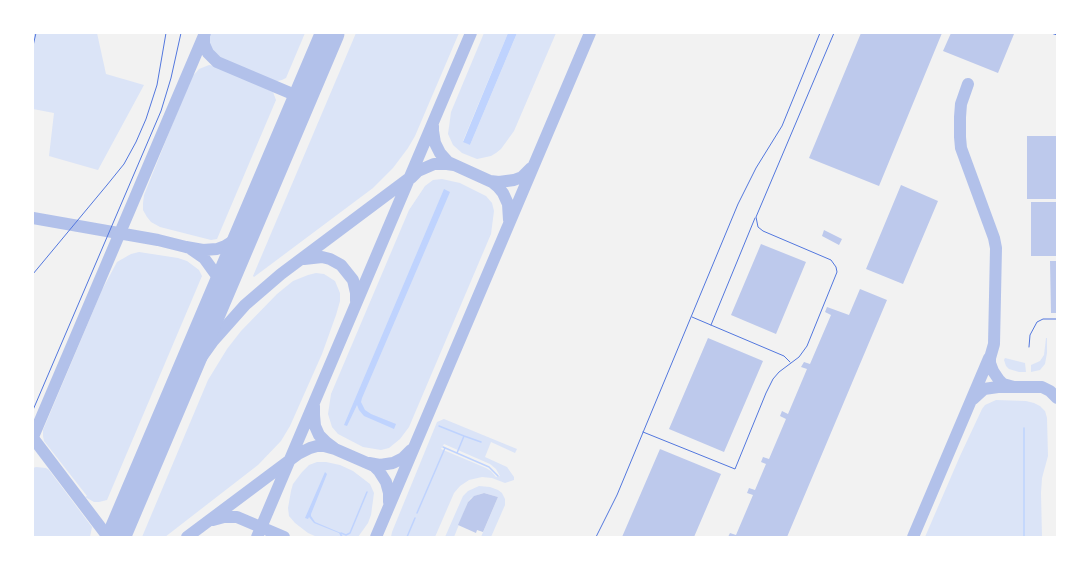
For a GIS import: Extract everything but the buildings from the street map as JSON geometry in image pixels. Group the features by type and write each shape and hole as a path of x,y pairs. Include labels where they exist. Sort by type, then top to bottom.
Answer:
{"lane":[{"path":"33,46 36,33"},
{"path":"33,274 124,164 146,119 157,85 166,33"},
{"path":"33,410 161,111 171,78 181,33"},
{"path":"596,537 617,495 738,204 756,168 782,126 820,33"},
{"path":"711,325 757,212 834,33"},
{"path":"1051,33 1057,35"},
{"path":"643,432 735,470 773,379 779,372 799,357 807,346 837,272 836,267 831,260 763,232 758,227 756,217"},
{"path":"692,317 784,356 791,362"},
{"path":"1029,347 1030,335 1037,322 1045,319 1057,319"}],"shaded area":[{"path":"33,33 97,33 106,74 144,85 98,170 49,156 54,113 33,109"},
{"path":"209,33 305,33 286,78 277,81 271,80 214,55 209,45"},
{"path":"356,33 459,33 415,136 393,168 373,188 254,277 253,276"},
{"path":"484,33 508,33 463,141 470,145 517,33 556,33 514,131 501,149 496,153 491,156 477,159 462,153 453,145 448,134 451,112"},
{"path":"209,65 215,66 273,92 276,100 217,239 211,240 160,227 151,222 143,210 144,195 191,78 199,69"},
{"path":"442,179 460,183 486,196 492,203 494,211 491,234 409,427 400,439 389,448 381,450 363,447 338,434 332,427 328,414 331,394 409,210 425,186 433,180"},
{"path":"139,252 178,258 187,261 199,270 202,276 107,500 94,502 85,497 87,496 44,441 43,430 102,290 117,262 131,254"},
{"path":"316,273 324,274 335,281 340,293 340,301 322,354 290,426 281,441 258,465 165,537 142,537 208,380 227,349 241,331 277,294 293,281"},
{"path":"1046,338 1047,353 1045,364 1040,370 1031,372 1031,365 1040,361 1044,355"},
{"path":"1005,358 1025,363 1026,372 1019,372 1009,369 1006,366 1004,360"},
{"path":"996,400 1026,401 1040,406 1045,411 1047,418 1048,456 1042,478 1042,537 925,537 982,409 985,405"},
{"path":"444,419 517,449 515,453 491,442 485,457 507,467 514,477 514,480 505,483 492,478 482,477 469,480 460,486 454,493 435,537 391,537 392,532 437,422","holes":["444,444 490,464 496,469 500,476 496,477 486,468 441,449"]},
{"path":"317,462 340,465 353,471 370,484 374,493 371,515 368,523 358,537 317,537 308,533 295,523 289,516 288,508 293,484 309,465"},
{"path":"33,468 46,468 49,470 92,527 90,537 33,537"},
{"path":"479,486 490,487 498,490 502,493 505,499 505,505 491,537 481,537 498,497 484,493 471,498 468,502 454,537 445,537 463,496 468,491"}],"water":[{"path":"508,33 517,33 470,145 463,142"},
{"path":"444,189 450,192 361,402 365,410 371,414 396,424 394,429 364,416 357,405 347,426 344,425"},
{"path":"325,472 327,474 311,516 315,522 341,533 343,537 341,537 339,533 314,523 309,517 308,519 305,518"}],"waterway":[{"path":"439,426 464,436 457,453"},
{"path":"1024,428 1024,537"},
{"path":"464,436 481,442"},
{"path":"443,447 489,467 498,476"},
{"path":"417,513 445,448"},
{"path":"341,533 346,535 350,533 367,492"},
{"path":"407,537 415,518"}],"taxiway":[{"path":"33,437 205,33"},
{"path":"257,537 471,33"},
{"path":"376,537 590,33"},
{"path":"204,37 204,44 208,53 217,62 302,98"},
{"path":"968,84 961,104 961,148 994,238 996,248 994,344 990,363 999,380 1003,384 1014,387"},
{"path":"433,126 435,143 440,153 448,162 492,182 503,193 508,204 509,220"},
{"path":"411,178 418,171 434,164 454,165"},
{"path":"490,181 499,182 514,180 522,177 531,168"},
{"path":"168,415 198,362 213,341 245,305 281,274 408,179"},
{"path":"33,218 158,240 203,250 217,249 225,246 241,236 247,228"},
{"path":"191,249 204,258 217,276 219,285 218,298"},
{"path":"304,259 322,257 330,259 341,265 353,280 356,301"},
{"path":"913,537 989,358"},
{"path":"973,399 984,389 998,387 1042,387 1050,391 1057,398"},
{"path":"314,406 315,426 319,435 334,448"},
{"path":"33,438 108,537"},
{"path":"187,537 298,454 317,446 335,449 374,466 386,482 389,493 389,502"},
{"path":"369,463 380,465 393,463 403,458 411,450"},
{"path":"213,520 224,517 237,517 284,537"}],"runway":[{"path":"116,537 330,33"}]}
